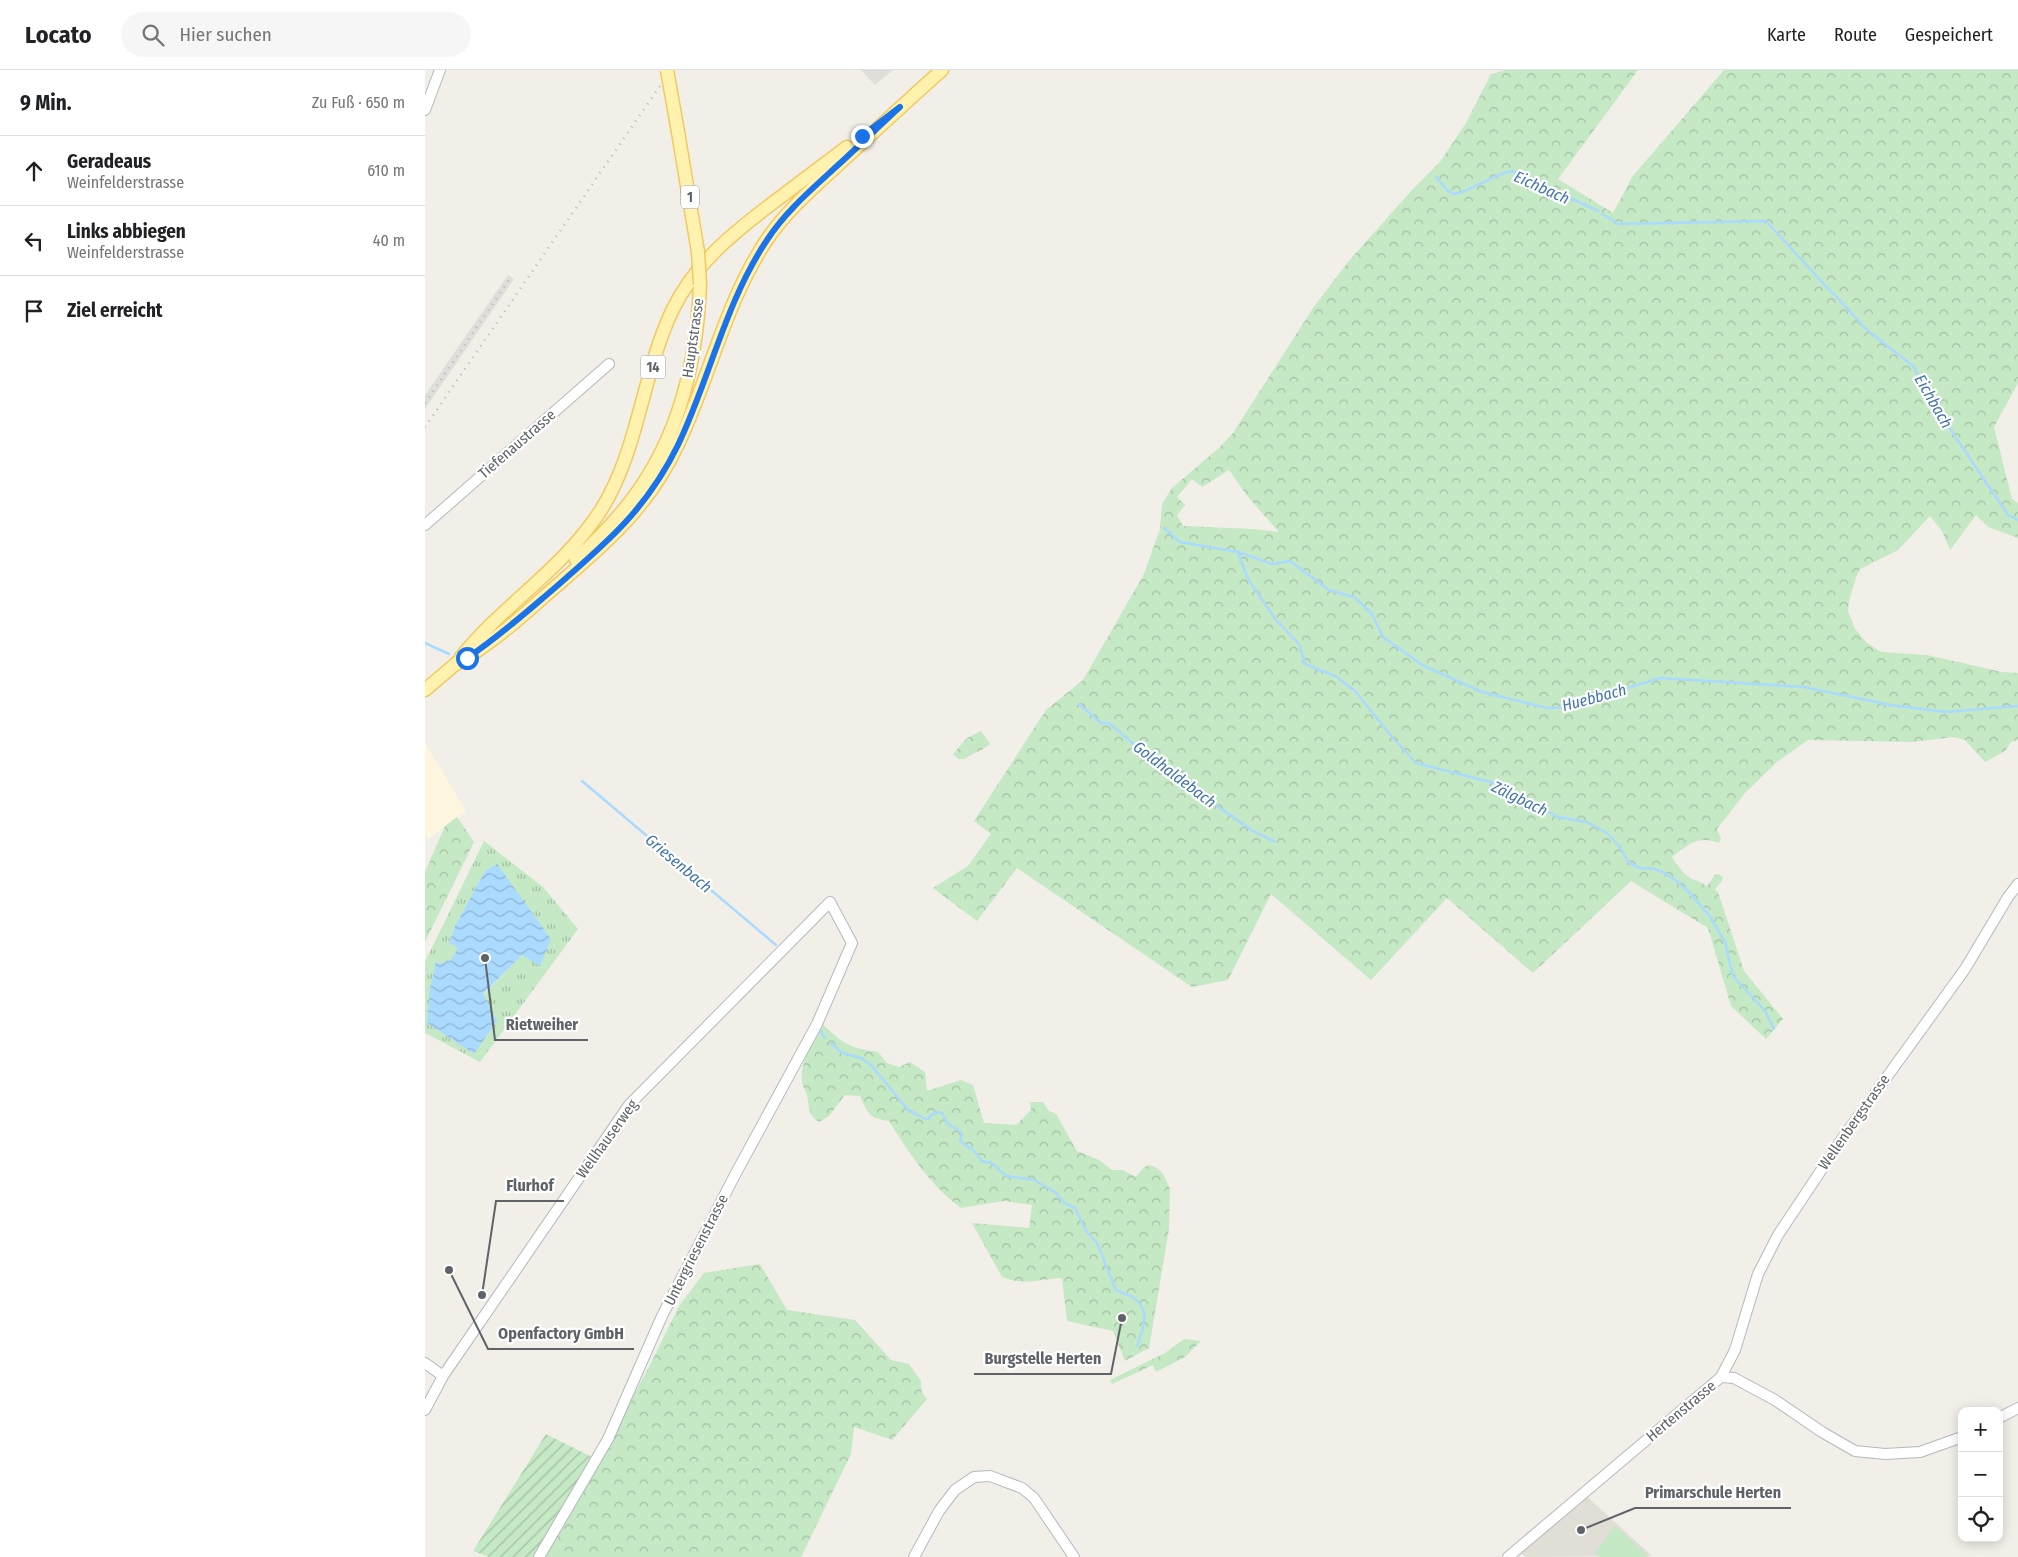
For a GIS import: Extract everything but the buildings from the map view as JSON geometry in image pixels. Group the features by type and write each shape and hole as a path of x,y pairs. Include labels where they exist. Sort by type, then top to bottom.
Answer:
{"main road":[{"name":"Hauptstrasse","path":"453,666 575,560 622,512 655,464 680,408 694,350 699,317 700,284 698,252 667,70"},
{"name":"14","path":"453,666 481,649 515,623 594,555 623,527 645,500 665,470 691,415 728,315 750,268 768,238 809,191 942,70"},
{"name":"14","path":"453,666 489,627 566,555 601,508 618,478 631,446 658,350 671,312 705,260 736,231 900,107"},
{"name":"1","path":"425,690 453,666"}],"street":[{"path":"425,110 440,70"},
{"name":"Tiefenaustrasse","path":"425,525 609,364"},
{"name":"Wellenbergstrasse","path":"1721,1377 1735,1350 1758,1274 1778,1235 1847,1131 1965,969 2008,897 2018,884"},
{"name":"Untergriesenstrasse","path":"539,1557 608,1439 662,1316 736,1172 812,1032 852,943 830,902"},
{"name":"Wellhauserweg","path":"425,1410 443,1376 629,1105 830,902"},
{"path":"425,1363 443,1376"},
{"name":"Hertenstrasse","path":"1508,1557 1721,1377 1734,1378 1775,1400 1822,1432 1855,1451 1885,1454 1920,1452 1958,1438"},
{"path":"2003,1416 2018,1408"},
{"path":"913,1557 939,1511 955,1490 974,1477 990,1476 1022,1488 1033,1498 1074,1557"}],"shaded area":[{"path":"861,70 893,70 875,85"},
{"path":"508,275 514,279 425,409 425,395"},
{"path":"425,743 466,811 428,839 425,834"},
{"path":"1583,1493 1652,1556 1526,1557 1517,1549"}],"green space":[{"path":"1506,70 1638,70 1558,179 1613,213 1632,177 1724,70 2018,70 2018,383 1994,427 2012,499 2018,503 2018,538 1988,527 1976,515 1950,550 1942,531 1930,516 1898,550 1860,569 1849,601 1848,611 1855,629 1866,642 1881,652 1927,655 2002,672 2018,673 2018,740 2011,742 2005,751 1985,762 1965,740 1954,737 1912,742 1808,740 1777,762 1745,793 1717,829 1721,839 1719,843 1699,840 1672,857 1686,875 1707,886 1715,875 1719,874 1723,878 1715,889 1718,892 1744,971 1783,1019 1766,1039 1731,1006 1708,928 1631,881 1533,973 1447,898 1371,980 1271,894 1228,980 1192,987 1017,868 977,921 933,888 968,866 991,834 974,821 1046,710 1083,680 1144,574 1160,529 1162,504 1172,488 1220,447 1233,433 1313,308 1348,262 1412,190 1440,162 1466,123 1491,74","holes":["1229,470 1248,497 1279,532 1183,526 1177,515 1185,505 1177,497 1192,479 1202,487"]},
{"path":"981,731 990,744 965,759 958,759 953,754 967,738"},
{"path":"457,817 474,842 425,942 425,872 445,826"},
{"path":"484,841 543,887 578,929 480,1062 425,1033 425,962","holes":["485,871 539,965 522,955 483,995 436,962 444,964 450,961 458,948 449,943 455,926"]},
{"path":"820,1022 846,1043 878,1052 887,1063 899,1067 910,1062 925,1072 927,1091 961,1080 973,1085 984,1123 1016,1125 1031,1110 1030,1102 1043,1102 1049,1111 1056,1114 1077,1151 1099,1160 1112,1170 1123,1170 1136,1177 1144,1167 1150,1165 1157,1168 1163,1174 1170,1189 1169,1229 1149,1348 1125,1361 1113,1331 1067,1321 1062,1278 1025,1282 1002,1277 972,1223 1029,1228 1032,1205 1004,1201 961,1208 930,1179 889,1121 873,1117 865,1107 860,1096 845,1095 829,1116 819,1122 815,1119 812,1116 802,1083 802,1074 808,1051"},
{"path":"760,1264 787,1310 855,1320 891,1360 909,1364 921,1381 922,1393 927,1399 892,1440 854,1427 851,1454 801,1557 544,1557 649,1367 679,1306 704,1273"},
{"path":"1184,1339 1201,1341 1185,1357 1156,1372 1153,1365 1112,1384 1110,1380 1165,1353"},
{"path":"546,1434 596,1459 535,1557 489,1557 473,1551"},
{"path":"1615,1526 1648,1556 1600,1557 1595,1553"}],"water":[{"path":"497,864 551,939 540,966 522,955 483,994 497,1021 474,1054 427,1023 430,988 436,962 444,964 446,960 450,961 458,948 449,943 455,926 485,871"}],"waterway":[{"name":"Eichbach","path":"1436,177 1447,190 1454,194 1512,171 1598,211"},
{"name":"Eichbach","path":"1602,214 1619,224 1766,221 1832,293"},
{"name":"Eichbach","path":"1834,294 1867,330 1914,367 1928,396 2008,515 2018,520"},
{"name":"Huebbach","path":"1164,528 1180,542 1238,552 1272,564 1290,561 1329,590 1354,597 1372,614 1383,637 1422,665 1482,692 1547,708 1567,707 1660,678 1804,687 1890,705 1946,712 2018,706"},
{"name":"Zälgbach","path":"1238,553 1248,579 1276,620 1299,644 1305,664 1335,676 1355,691 1392,737 1416,763 1498,784 1558,817 1587,822 1607,833 1620,847 1629,863 1642,869 1651,868 1668,875 1686,889 1707,912 1725,942 1733,976 1765,1011 1774,1029"},
{"name":"Griesenbach","path":"425,643 449,654"},
{"name":"Goldhaldebach","path":"1079,704 1101,723 1109,723 1157,764 1253,831 1275,842"},
{"name":"Griesenbach","path":"582,781 776,945"},
{"path":"819,1029 825,1038"},
{"name":"Griesenbach","path":"831,1043 842,1053 861,1058 871,1065 908,1110 928,1119 931,1115 938,1112 942,1113 948,1124 960,1131 962,1135 960,1141 973,1150 982,1161 992,1163 1006,1176 1034,1180 1056,1193 1064,1203 1075,1208 1086,1231 1097,1243 1116,1290 1134,1298 1143,1309 1144,1321 1137,1346"}],"railway":[{"path":"425,427 671,70"},
{"path":"425,403 509,280"}],"place":[{"name":"Rietweiher","path":"485,958"},
{"name":"Openfactory GmbH","path":"449,1270"},
{"name":"Flurhof","path":"482,1295"},
{"name":"Burgstelle Herten","path":"1122,1318"},
{"name":"Primarschule Herten","path":"1581,1530"}],"route":[{"path":"467,658 506,630 594,555 623,527 645,500 665,470 678,444 691,415 728,315 743,281 768,238 809,191 900,107 862,136"}]}
